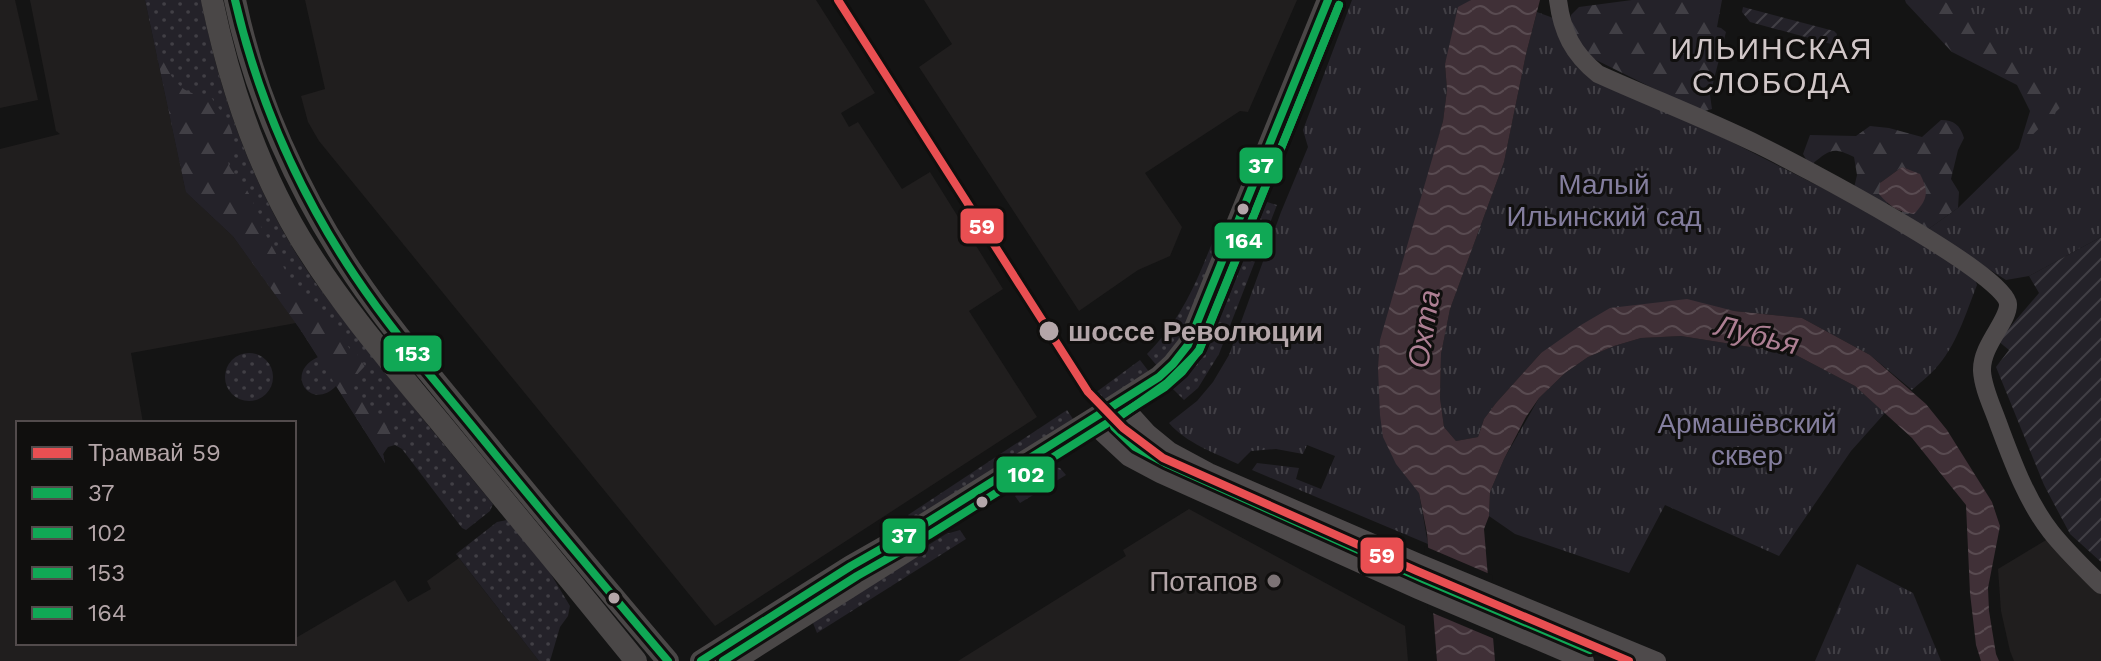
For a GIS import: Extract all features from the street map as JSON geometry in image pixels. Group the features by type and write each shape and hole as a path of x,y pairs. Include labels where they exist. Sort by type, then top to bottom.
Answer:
{"main road":[{"path":"212,0 229,67 261,158 299,236 340,299 636,661"},
{"path":"235,0 254,72 282,144 308,199 355,276 539,508 668,661"},
{"path":"733,661 1103,421 1173,364 1188,345 1328,0"},
{"path":"701,661 851,566 1103,421 1129,412 1182,371 1199,350 1341,0"}],"street":[{"path":"1558,0 1571,45 1584,63 1598,74 1761,146 1885,213 1978,271 2005,295 2008,304 2006,313 1983,355 1985,387 2017,472 2035,505 2050,530 2101,585"},
{"path":"1129,412 1170,451 1209,472 1657,661"},
{"path":"1103,421 1118,450 1137,463 1418,590 1585,661"}],"shaded area":[{"path":"0,0 15,0 38,100 0,108"},
{"path":"30,0 145,0 186,192 233,236 296,323 131,353 143,421 16,421 16,645 296,645 296,638 395,580 408,602 431,589 427,581 459,558 539,661 0,661 0,149 60,134 56,131"},
{"path":"305,0 816,0 875,93 841,113 849,127 858,122 902,189 930,172 1003,289 969,311 1037,417 715,626 319,141 308,122 301,96 325,89"},
{"path":"924,0 1297,0 1248,112 1240,111 1145,173 1182,227 1170,256 1138,270 1079,311 919,67 952,44"},
{"path":"1189,509 1405,626 1408,661 958,661 1126,556 1123,550"},
{"path":"2051,537 2101,592 2101,661 2014,661 2001,611 1998,569"}],"green space":[{"path":"145,0 201,0 216,65 237,129 277,221 312,278 342,318 493,504 490,511 466,530 402,449 395,445 388,447 383,454 385,463 336,386 318,395 304,387 303,372 318,357 233,236 186,192"},
{"path":"1352,0 1471,0 1464,6 1445,64 1447,90 1443,121 1424,192 1419,493 1428,544 1252,470 1257,463 1299,468 1296,479 1321,489 1335,456 1307,445 1303,454 1276,449 1251,451 1238,464 1192,442 1169,423 1197,401 1229,355 1308,147 1303,130"},
{"path":"1632,0 1722,0 1717,27 1726,32 1710,95 1712,109 1701,112 1586,55 1569,27 1571,15 1579,7"},
{"path":"1905,0 2101,0 2094,71 2011,174 2030,111 2017,85 1952,52"},
{"path":"1943,0 2101,0 2101,237 2029,276 2006,280 1927,230 1958,208 2068,100"},
{"path":"1743,7 1834,31 1837,34 1835,41 1831,44 1750,22 1742,12"},
{"name":"Малый Ильинский сад","path":"1537,12 1556,19 1564,45 1706,129 1862,208 1975,279 1977,285 1960,329 1935,369 1912,390 1870,355 1802,318 1711,307 1541,353 1484,419 1478,437 1456,441 1444,427 1440,398 1441,354 1450,309 1504,162"},
{"path":"154,41 180,86 188,92 209,94 225,117 233,137 229,164 247,190 260,216 258,221 289,277 317,314 321,312 365,366 350,382 355,392 381,416 388,414 393,420 387,427 392,437 383,454 385,463 300,329 233,236 186,192"},
{"path":"1941,120 1956,124 1964,138 1951,179 1959,192 1958,208 1927,230 1902,216 1902,167 1880,183 1888,205 1854,188 1857,175 1854,157 1832,151 1812,164 1803,154 1810,135 1856,136 1870,126 1922,137"},
{"path":"1267,202 1277,205 1219,354 1198,388 1184,400 1173,389 1188,376 1207,351"},
{"path":"1228,226 1190,325 1158,367 1147,354 1181,311 1217,231"},
{"path":"2101,237 2101,562 2070,534 2044,485 1996,367 2009,350 1998,341 2039,293 2029,276"},
{"name":"Армашёвский сквер","path":"1681,336 1794,354 1855,386 1885,413 1851,451 1779,556 1665,505 1629,573 1515,534 1489,516 1490,492 1504,459 1539,398 1565,373 1588,357 1614,346 1641,338"},
{"path":"249,353 266,360 273,377 266,394 249,401 232,394 225,377 232,360"},
{"path":"1140,360 1150,373 1104,404 1095,393"},
{"path":"1067,410 1075,422 912,521 908,515"},
{"path":"1052,467 1060,468 1066,475 1020,503 1015,496"},
{"path":"507,520 549,571 570,606 550,661 539,661 456,554 497,522"},
{"path":"960,530 966,539 817,633 813,623 861,587 946,534"},
{"path":"1857,564 1913,593 1941,661 1815,661"}],"water":[{"path":"1471,0 1540,0 1504,162 1450,309 1441,354 1440,398 1444,427 1456,441 1478,437 1484,419 1496,403 1541,353 1610,308 1687,299 1734,311 1802,318 1870,355 1926,404 1947,430 1992,502 2000,526 1988,588 1989,611 1999,661 1981,661 1976,645 1966,505 1912,438 1855,386 1794,354 1681,336 1641,338 1588,357 1565,373 1539,398 1504,459 1490,492 1489,516 1484,529 1495,661 1437,661 1427,533 1419,493 1396,464 1383,437 1378,368 1380,340 1443,121 1447,90 1445,64 1458,7"},
{"path":"1902,167 1920,174 1925,186 1926,195 1914,214 1895,208 1879,194 1880,183"}],"pier":[{"path":"1424,546 1492,575 1497,640 1428,611"}],"tram line":[{"name":"59","path":"838,0 1088,392 1123,428 1163,458 1629,661"}],"transit line":[{"name":"153","path":"235,0 255,73 282,143 334,244 417,358 668,661"},
{"name":"37","path":"701,661 1159,377 1173,364 1188,345 1328,0"},
{"name":"102","path":"723,661 1165,387 1182,372 1199,350 1339,5"},
{"name":"164","path":"1339,5 1199,351 1167,383 1116,419 1114,427 1135,447 1165,463 1590,650"}],"place":[{"name":"шоссе Революции","path":"1049,331"},
{"name":"Потапов","path":"1274,581"}],"district":[{"name":"ИЛЬИНСКАЯ СЛОБОДА","path":"1772,66"}],"water label":[{"name":"Охта","path":"1424,329"},
{"name":"Лубья","path":"1757,335"}]}
